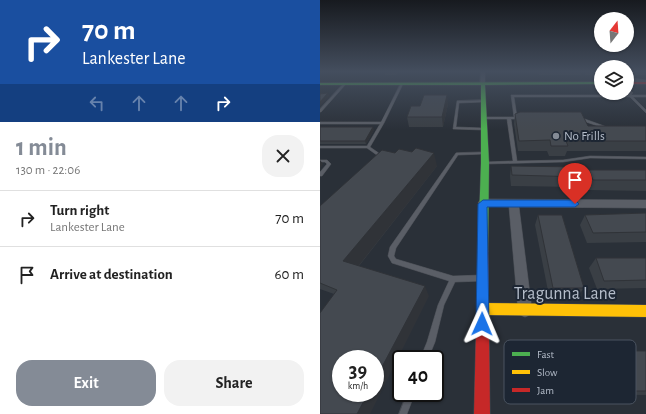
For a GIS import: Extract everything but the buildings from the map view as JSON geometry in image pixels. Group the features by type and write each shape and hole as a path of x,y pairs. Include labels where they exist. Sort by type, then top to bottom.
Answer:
{"street":[{"path":"482,414 483,204 485,163 483,91"},
{"path":"483,204 646,204"},
{"path":"514,204 525,310"},
{"name":"Tragunna Lane","path":"483,309 646,311"}],"lane":[{"path":"320,111 338,91"},
{"path":"368,147 398,91"},
{"path":"328,94 336,94"},
{"path":"516,118 512,96 594,96"},
{"path":"634,96 646,96"},
{"path":"634,100 646,112"},
{"path":"483,101 458,102 454,128 483,128"},
{"path":"483,118 528,118"},
{"path":"509,118 515,162"},
{"path":"576,118 602,127 612,128"},
{"path":"320,123 382,123"},
{"path":"320,147 368,147 382,157"},
{"path":"483,278 453,279 394,261 391,256 393,246 458,154 484,153"},
{"path":"485,163 563,161 590,157 646,158"},
{"path":"320,161 326,161 329,164 320,175"},
{"path":"428,350 441,305 453,279"},
{"path":"403,414 408,402"}],"traffic: fast":[{"path":"483,91 485,163 483,251"}],"traffic: slow":[{"path":"483,309 646,311"}],"traffic: jam":[{"path":"482,414 483,251"}],"place":[{"name":"No Frills","path":"556,136"}],"route":[{"path":"482,324 483,204 575,204"}]}
